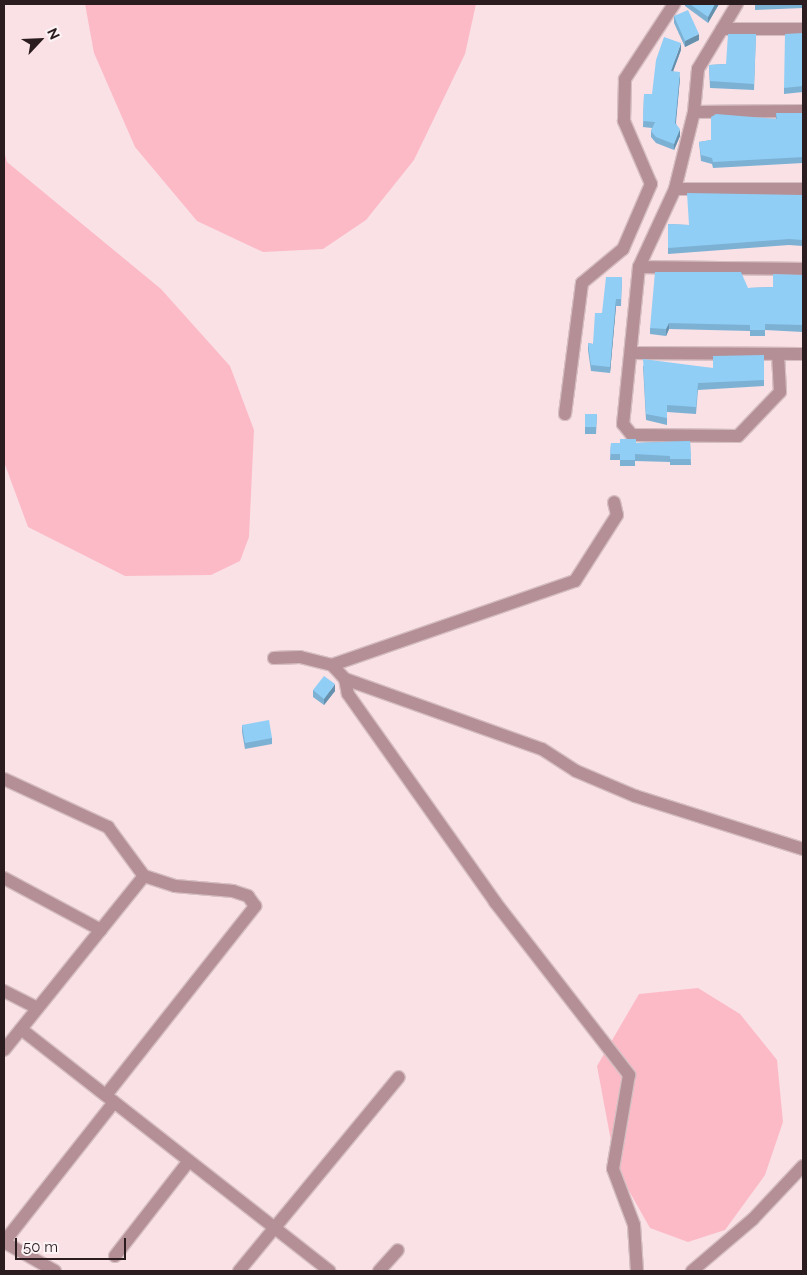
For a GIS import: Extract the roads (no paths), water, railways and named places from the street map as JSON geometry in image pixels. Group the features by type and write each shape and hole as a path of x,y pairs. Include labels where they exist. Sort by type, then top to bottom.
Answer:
{"street":[{"path":"565,414 582,283 623,249 651,184 624,120 626,79 674,4"},
{"path":"737,4 698,69 694,112 675,189 639,267 632,353 623,424 632,435 641,436 738,436 780,392 778,354"},
{"path":"722,29 803,30"},
{"path":"694,112 803,111"},
{"path":"675,189 803,189"},
{"path":"639,267 803,269"},
{"path":"632,353 803,354"},
{"path":"332,665 575,581 617,515 614,502"},
{"path":"274,658 300,657 332,665 345,679 542,749 576,771 635,796 803,849"},
{"path":"345,679 348,694 495,902 629,1075 613,1169 634,1225 637,1271"},
{"path":"4,779 108,827 144,876 175,886 233,891 248,896 255,906 4,1242 55,1271"},
{"path":"4,1050 144,876"},
{"path":"4,878 101,930"},
{"path":"4,991 37,1008"},
{"path":"21,1029 330,1271"},
{"path":"239,1271 399,1078"},
{"path":"115,1256 189,1161"},
{"path":"692,1271 753,1219 803,1166"},
{"path":"379,1271 398,1250"}]}
